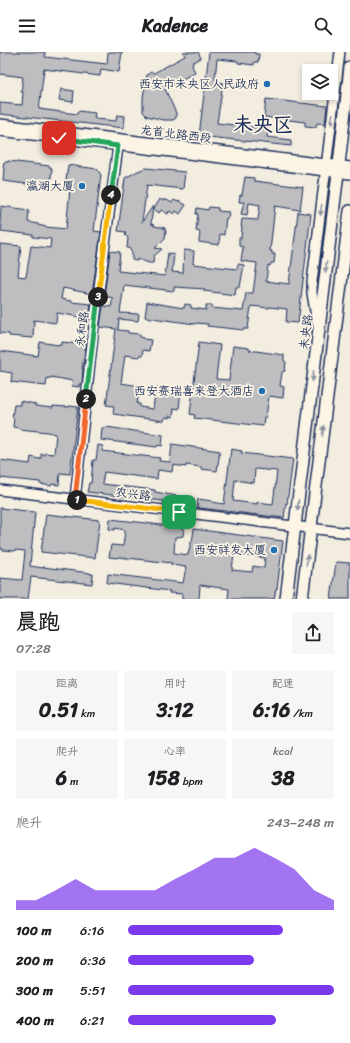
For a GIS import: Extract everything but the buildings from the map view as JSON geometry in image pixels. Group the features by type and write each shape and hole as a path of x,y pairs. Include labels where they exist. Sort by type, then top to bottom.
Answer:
{"main road":[{"name":"未央路","path":"286,599 318,337 342,169 350,67"},
{"path":"302,599 350,211"}],"street":[{"path":"318,337 312,282 340,52"},
{"name":"龙首北路西段","path":"0,124 118,142 342,169 350,174"},
{"name":"龙首北路西段","path":"0,131 118,142"},
{"name":"永和路","path":"75,499 94,326 118,142"},
{"name":"农兴路","path":"0,490 350,533"}],"place":[{"name":"西安市未央区人民政府","path":"267,84"},
{"name":"瀛湖大厦","path":"82,186"},
{"name":"西安赛瑞喜来登大酒店","path":"262,391"},
{"name":"西安祥发大厦","path":"274,550"}],"district":[{"name":"未央区","path":"263,124"}],"route":[{"path":"59,138 118,146 94,326 75,499 179,512"}]}
